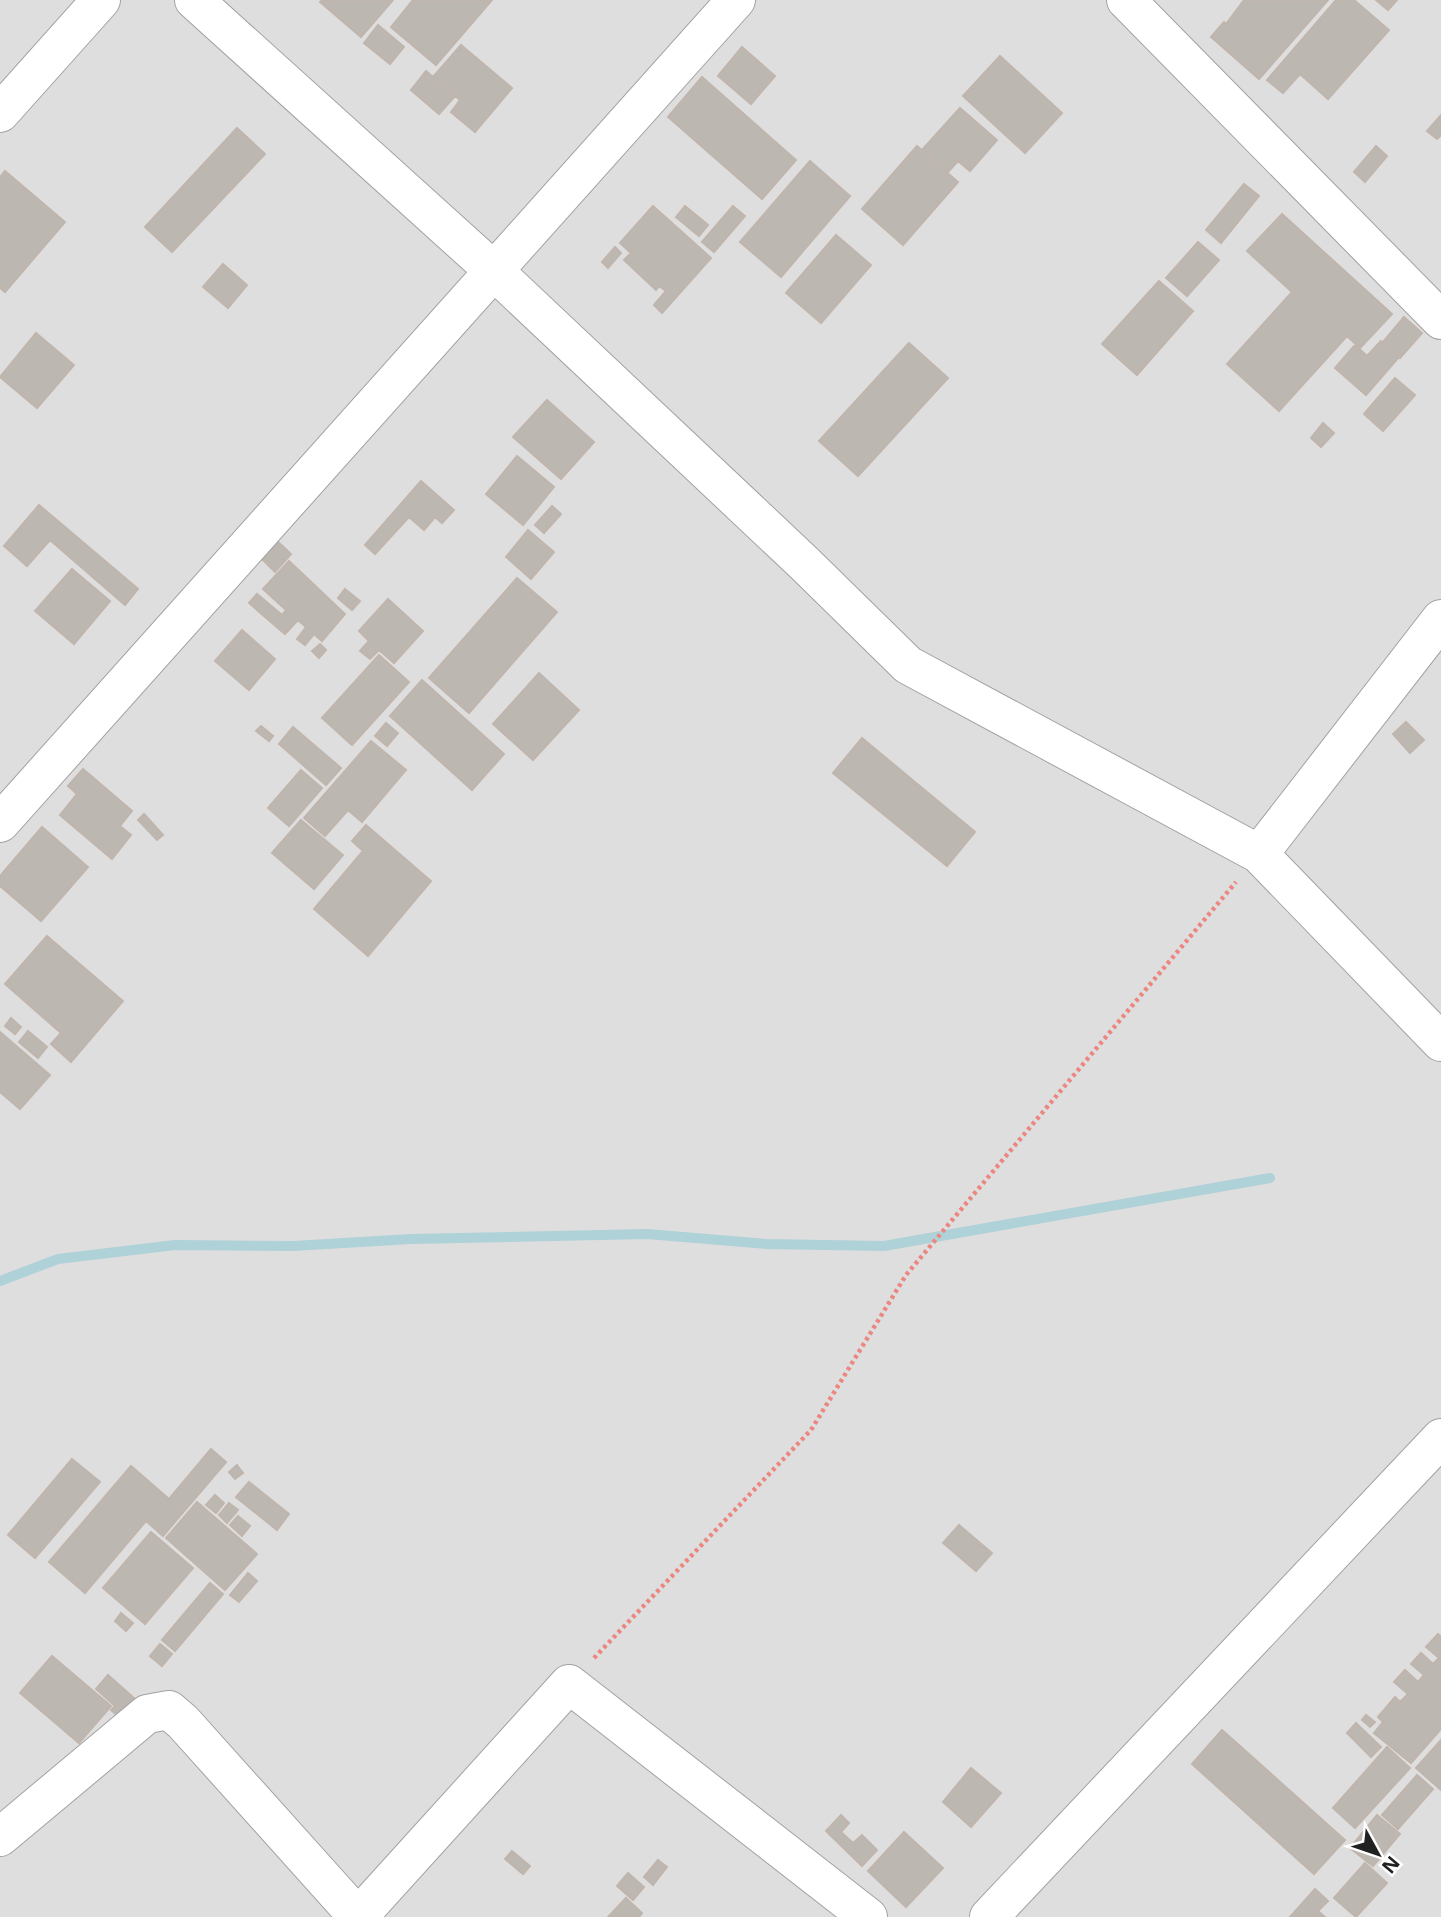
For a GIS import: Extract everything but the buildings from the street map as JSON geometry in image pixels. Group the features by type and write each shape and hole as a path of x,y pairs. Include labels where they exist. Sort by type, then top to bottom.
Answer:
{"street":[{"path":"0,113 101,0"},
{"path":"194,0 494,271 908,665 1259,854 1441,1042"},
{"path":"0,824 736,0"},
{"path":"1126,0 1441,320"},
{"path":"1259,854 1441,619"},
{"path":"989,1917 1441,1438"},
{"path":"0,1837 147,1714 169,1710 192,1732 358,1917 569,1684 869,1917"}],"path":[{"path":"569,1684 811,1430 906,1275 1259,854"}],"shaded area":[{"path":"0,0 1441,0 1441,1917 0,1917"}],"waterway":[{"path":"0,1281 58,1259 175,1245 293,1246 411,1239 647,1234 766,1244 884,1246 1270,1178"}]}
